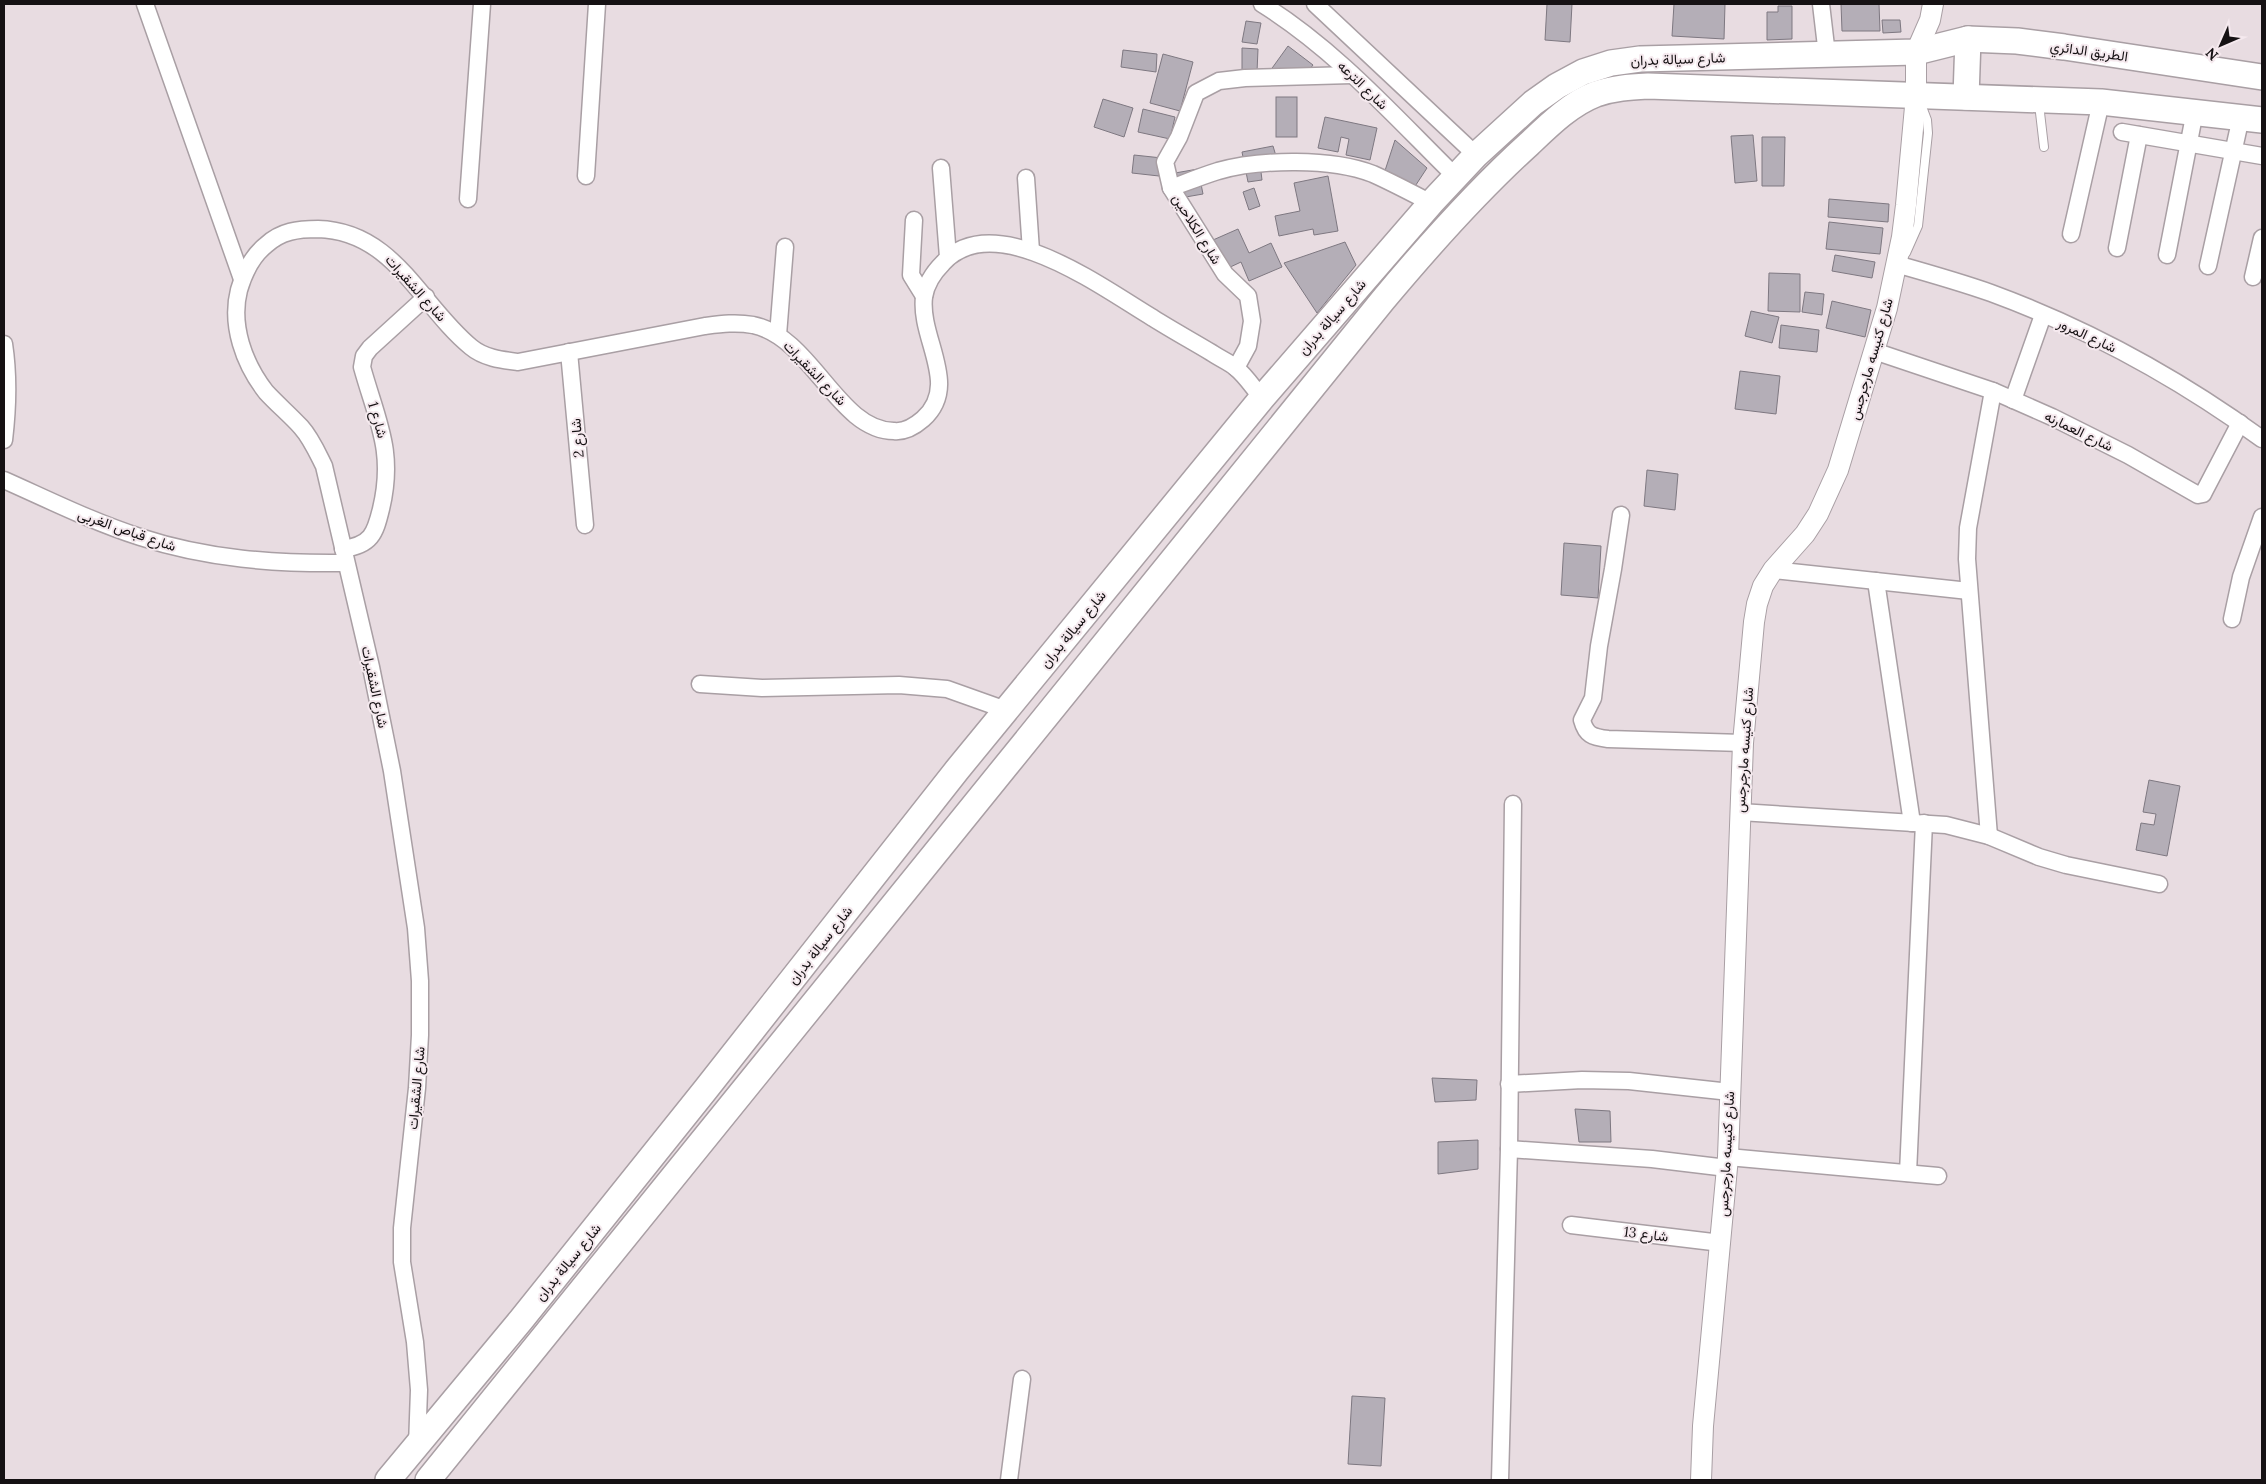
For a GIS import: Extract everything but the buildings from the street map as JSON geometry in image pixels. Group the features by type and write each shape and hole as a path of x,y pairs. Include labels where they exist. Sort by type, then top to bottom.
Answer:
{"main road":[{"name":"الطريق الدائري","path":"1916,52 1968,39 2017,41 2262,77"},
{"path":"1966,97 1968,39"},
{"name":"شارع سيالة بدران","path":"388,1480 700,1097 957,770 1262,398 1431,203 1476,155 1533,103 1557,86 1583,72 1611,63 1640,59 1916,52"},
{"name":"شارع سيالة بدران","path":"428,1480 1422,253 1506,165 1572,106 1596,94 1631,87 1916,96"},
{"path":"1916,96 2101,102 2252,118"},
{"path":"957,770 990,784"}],"street":[{"path":"145,4 242,279"},
{"path":"468,200 482,4"},
{"path":"586,176 597,4"},
{"name":"شارع الترعه","path":"1262,4 1297,26 1352,75 1456,177"},
{"name":"شارع الترعه","path":"1316,4 1476,155"},
{"path":"1822,4 1827,55"},
{"path":"1916,52 1930,20 1933,4"},
{"name":"شارع كنيسه مارجرجس","path":"1701,1480 1703,1426 1727,1162 1743,742 1757,604 1763,586 1773,570 1804,534 1829,492 1838,470 1874,351 1896,264 1906,205 1916,96 1916,52"},
{"name":"شارع الكلاحين","path":"1236,368 1248,346 1251,329 1252,321 1248,296 1225,274 1171,188 1165,162 1179,137 1196,93 1220,81 1245,78 1352,75"},
{"path":"2071,234 2101,102"},
{"path":"2167,255 2196,111"},
{"path":"2208,266 2233,151 2252,118"},
{"path":"2122,132 2262,156"},
{"path":"2117,248 2139,135"},
{"path":"1171,188 1219,171 1257,164 1296,162 1334,165 1371,174 1431,203"},
{"path":"941,168 948,257"},
{"path":"1026,178 1031,251"},
{"path":"914,220 911,275 924,296"},
{"name":"شارع الشقيرات","path":"417,1446 417,1371 402,1262 402,1228 417,1088 420,1035 420,981 416,928 392,771 372,667 324,466 302,428 267,392 251,370 241,344 236,318 237,298 242,279 250,262 277,235 304,229 332,230 359,237 383,252 473,349 494,358 518,362 730,322 754,325 778,335 794,348 856,417 874,428 895,432 915,426 931,411 939,392 938,371 925,320 924,296 932,274 948,257 967,246 989,242 1031,251 1074,271 1236,368 1262,398"},
{"path":"2253,277 2262,238"},
{"path":"778,335 785,247"},
{"name":"شارع المرور","path":"1896,264 1991,293 2095,337 2193,391 2262,439"},
{"name":"شارع 1","path":"345,556 368,540 376,529 386,487 384,440 362,367 364,356 370,348 426,297"},
{"path":"2012,400 2043,315"},
{"path":"4,344 8,370 9,403 4,440"},
{"name":"شارع العمارنه","path":"1874,351 1993,391 2098,439 2198,495 2203,494 2240,423"},
{"name":"شارع 2","path":"569,352 585,525"},
{"path":"1989,836 1967,560 1968,528 1993,391"},
{"name":"شارع قباص الغربى","path":"4,480 140,537 190,551 242,560 276,563 345,556"},
{"path":"1621,515 1614,569 1599,646 1593,698 1582,720 1585,732 1593,737 1608,739 1743,742"},
{"path":"2232,619 2241,577 2262,517"},
{"path":"1773,570 1969,591"},
{"path":"1876,581 1918,823 1908,1173"},
{"path":"700,684 762,688 899,685 947,689 1006,710"},
{"path":"1500,1480 1509,1149 1513,804"},
{"path":"1740,812 1946,825 1989,836 2030,854 2066,865 2159,884"},
{"path":"1509,1084 1582,1080 1630,1081 1730,1092"},
{"path":"1509,1149 1938,1176"},
{"name":"شارع 13","path":"1571,1225 1721,1243"},
{"path":"1009,1480 1022,1379"}],"lane":[{"path":"2038,100 2044,147"}]}
